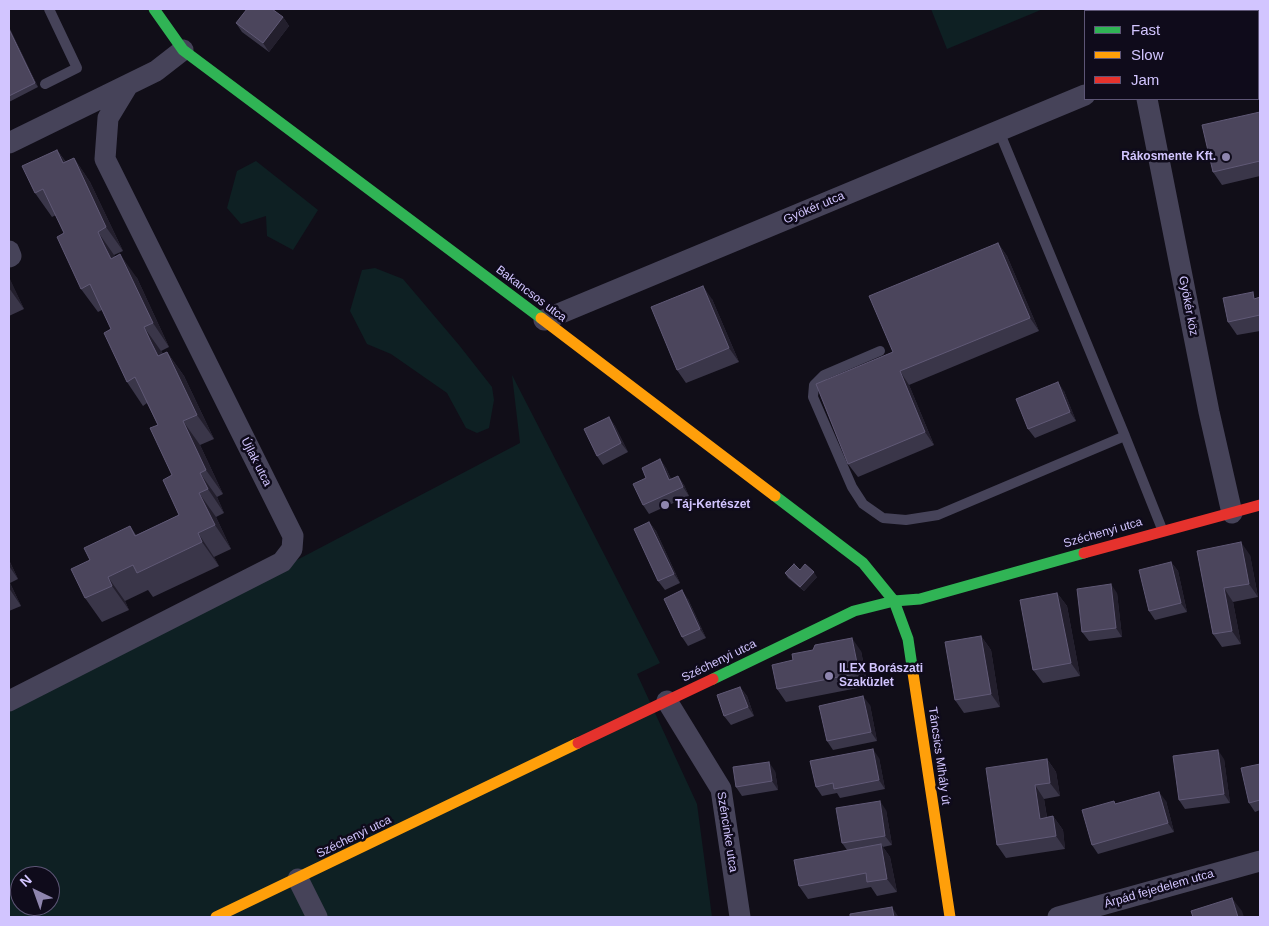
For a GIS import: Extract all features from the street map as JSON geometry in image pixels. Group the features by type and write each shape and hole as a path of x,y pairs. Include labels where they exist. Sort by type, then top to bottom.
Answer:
{"street":[{"name":"Bakancsos utca","path":"154,9 183,50 544,320 863,563 894,601"},
{"path":"9,143 156,71 183,50"},
{"name":"Újlak utca","path":"9,701 282,562 292,549 293,536 105,159 108,118 128,84"},
{"name":"Gyökér utca","path":"544,320 1084,95"},
{"name":"Gyökér köz","path":"1147,100 1209,412 1232,513"},
{"path":"9,251 11,256 9,258"},
{"name":"Széchenyi utca","path":"216,917 854,612 894,601 920,599 1163,530 1260,505"},
{"name":"Táncsics Mihály út","path":"894,601 908,639 950,917"},
{"name":"Széncinke utca","path":"667,701 721,789 740,917"},
{"name":"Árpád fejedelem utca","path":"1058,917 1260,860"},
{"path":"298,879 317,917"}],"lane":[{"path":"45,84 77,68 49,9"},
{"path":"999,131 1163,530"},
{"path":"880,351 824,375 814,385 813,397 852,487 863,504 883,518 906,520 938,515 1125,436"}],"shaded area":[{"path":"931,9 1043,9 947,49"},
{"path":"1136,9 1260,9 1257,10"},
{"path":"256,161 318,210 293,250 267,236 266,216 241,224 227,208 237,171"},
{"path":"375,268 403,279 492,387 494,400 489,428 477,433 466,428 447,393 391,354 367,344 350,311 362,270"},
{"path":"512,375 660,663 637,674 697,804 712,917 9,917 9,711 520,443"}],"building":[{"path":"247,9 272,9 283,17 263,43 236,23"},
{"path":"9,29 35,83 9,96"},
{"path":"1260,112 1260,161 1213,172 1202,125"},
{"path":"57,150 63,163 74,158 106,227 98,232 104,245 111,259 120,254 153,323 144,327 151,342 158,356 167,352 197,415 183,421 206,470 200,473 208,489 199,493 215,525 198,533 202,542 137,573 133,565 108,577 112,586 85,598 71,569 90,560 84,548 130,526 135,536 179,515 163,480 172,475 150,428 158,425 135,377 127,382 104,333 111,329 90,284 81,289 57,237 64,233 43,189 35,193 22,166"},
{"path":"998,243 1030,318 900,371 925,432 848,464 816,384 893,352 869,296"},
{"path":"703,286 729,348 677,370 651,307"},
{"path":"1253,292 1254,299 1260,297 1260,315 1228,322 1223,298"},
{"path":"1058,382 1070,412 1028,429 1016,399"},
{"path":"609,417 621,443 597,456 584,429"},
{"path":"660,459 669,480 678,476 683,487 643,505 633,484 646,478 642,468"},
{"path":"649,522 674,574 658,581 634,529"},
{"path":"1241,542 1249,584 1224,588 1232,631 1213,634 1197,551"},
{"path":"1171,562 1181,603 1149,611 1139,570"},
{"path":"794,564 800,570 805,564 814,572 800,587 785,573"},
{"path":"1111,584 1116,628 1082,632 1077,589"},
{"path":"682,590 700,629 682,637 664,599"},
{"path":"1057,593 1071,663 1033,670 1020,600"},
{"path":"981,636 991,694 955,700 945,642"},
{"path":"852,638 859,673 777,689 772,665 793,660 792,654 813,650 815,645"},
{"path":"740,687 748,707 724,716 717,695"},
{"path":"863,696 871,732 827,741 819,706"},
{"path":"873,749 879,780 834,789 833,783 816,787 810,761"},
{"path":"1218,750 1224,794 1179,800 1173,756"},
{"path":"1047,759 1050,783 1035,785 1040,819 1053,816 1056,836 997,845 986,768"},
{"path":"769,762 772,781 736,787 733,767"},
{"path":"1260,764 1260,800 1249,803 1241,768"},
{"path":"1159,792 1168,823 1092,845 1082,810 1114,801 1115,804"},
{"path":"880,801 885,836 842,843 836,808"},
{"path":"881,844 887,879 867,882 866,873 799,886 794,860"},
{"path":"1232,898 1238,917 1193,917 1191,911"},
{"path":"892,907 894,917 850,917 850,914"}],"traffic: fast":[{"path":"154,9 183,50 541,318"},
{"path":"775,496 863,563 894,601 908,639 913,673"},
{"path":"713,679 854,611 894,601 920,599 1084,553"}],"traffic: slow":[{"path":"541,318 775,496"},
{"path":"913,673 950,917"},
{"path":"216,917 578,743"}],"traffic: jam":[{"path":"1084,553 1260,505"},
{"path":"578,743 713,679"}],"place":[{"name":"Rákosmente Kft.","path":"1226,157"},
{"name":"Táj-Kertészet","path":"665,505"},
{"name":"ILEX Borászati Szaküzlet","path":"829,676"}]}
